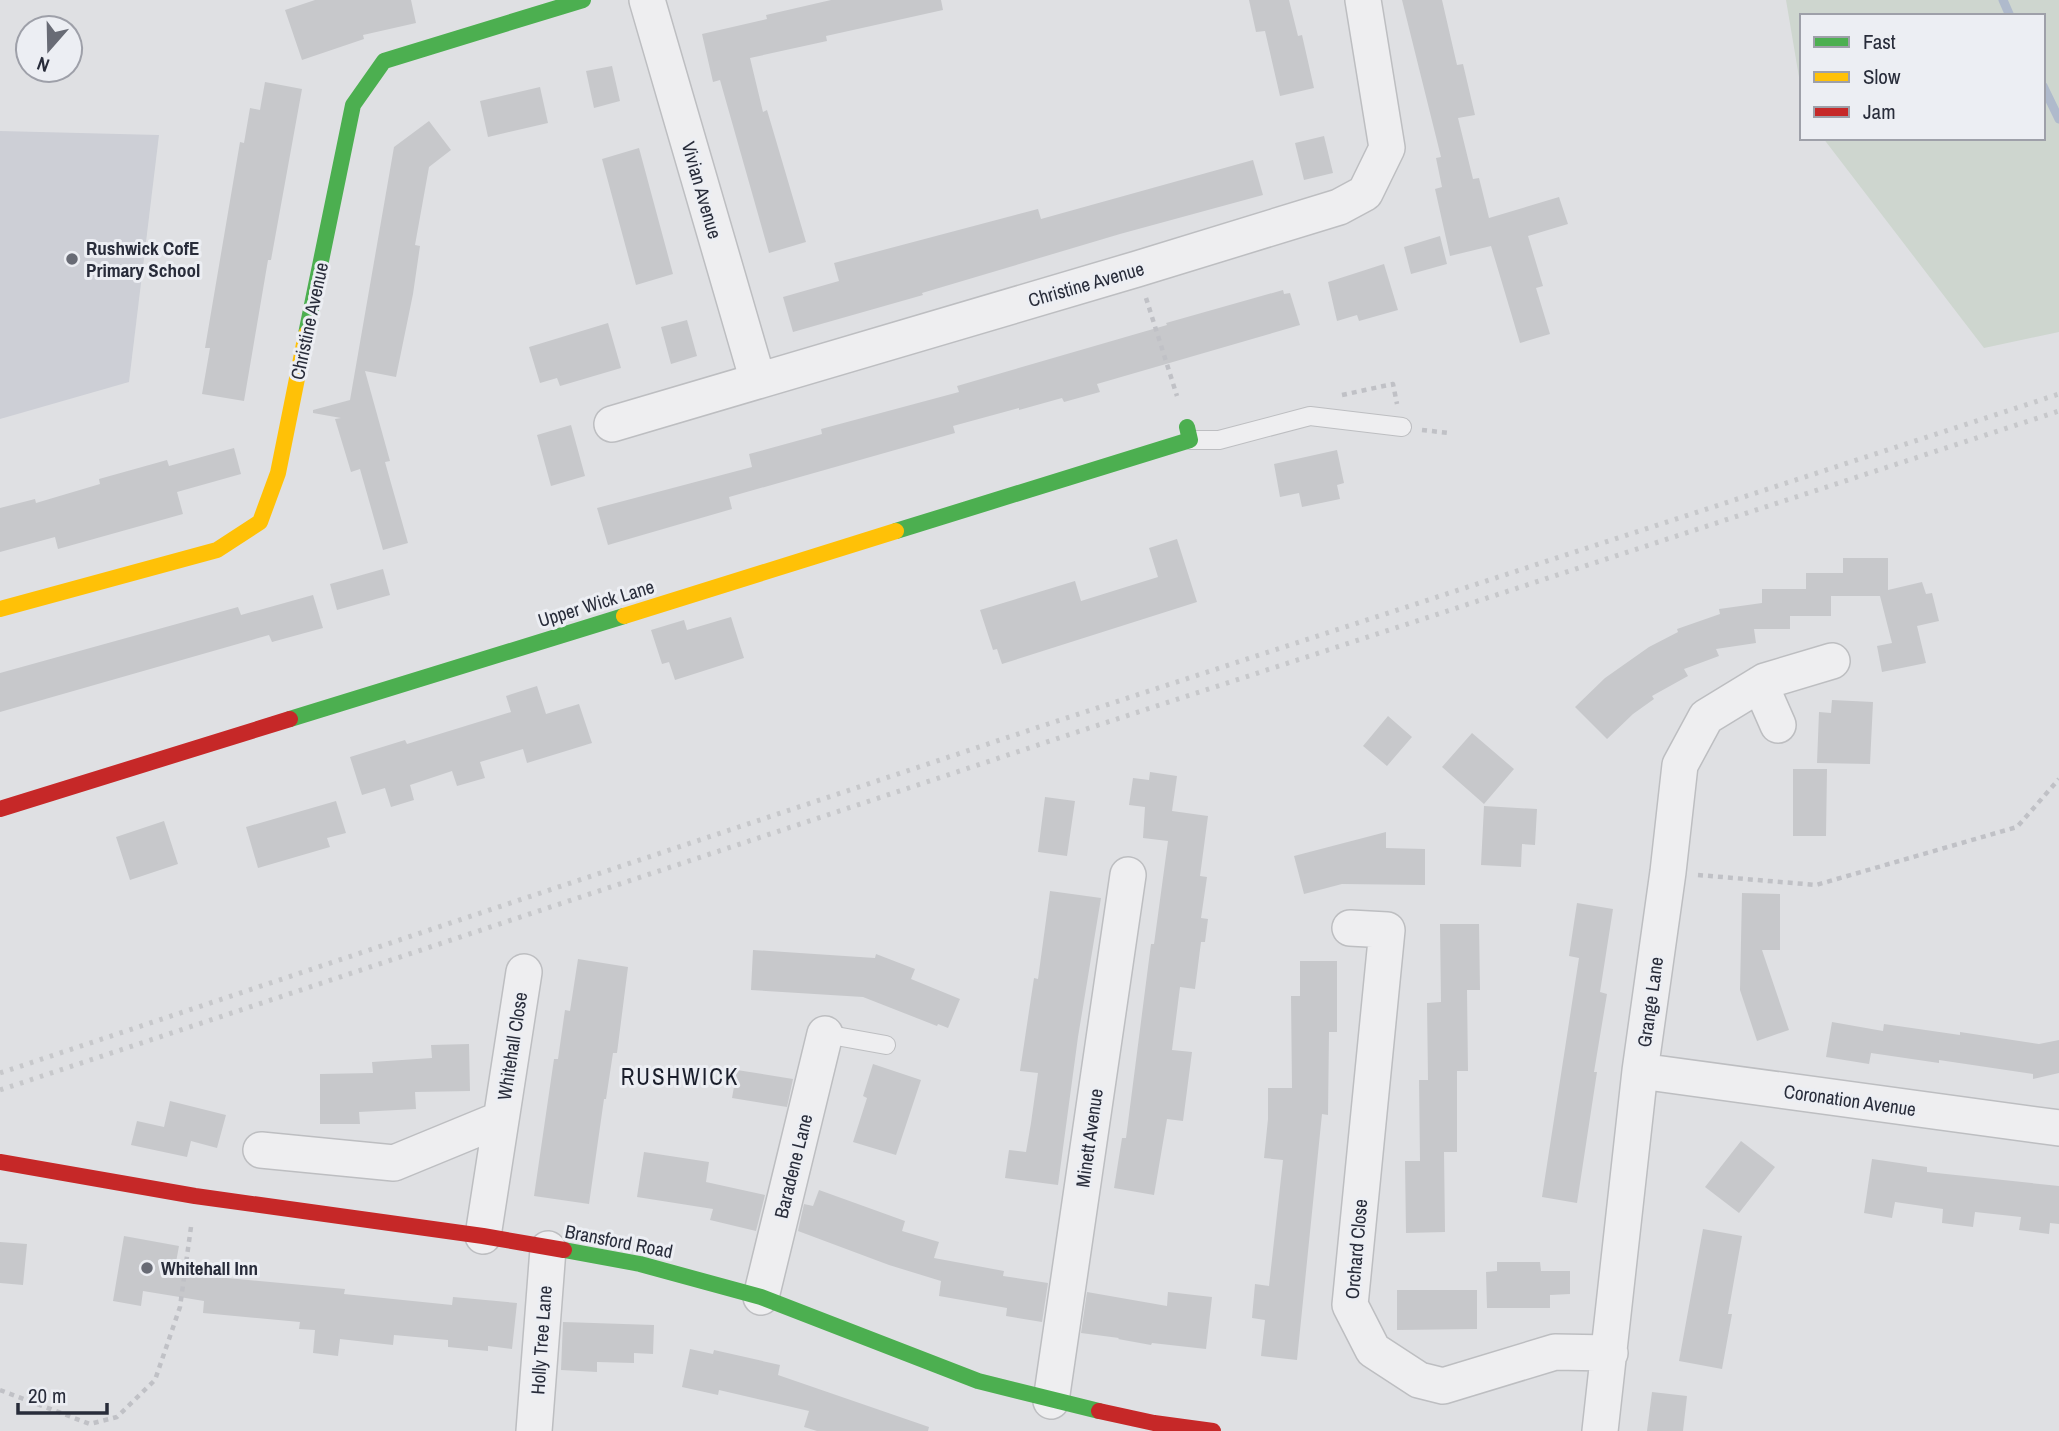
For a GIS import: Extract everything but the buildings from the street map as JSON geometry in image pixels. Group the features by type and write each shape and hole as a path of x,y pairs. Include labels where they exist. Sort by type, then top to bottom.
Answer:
{"street":[{"name":"Christine Avenue","path":"0,608 217,550 260,522 278,473 353,105 384,61 583,0"},
{"name":"Vivian Avenue","path":"647,0 758,381"},
{"name":"Christine Avenue","path":"612,424 1137,269 1339,207 1365,193 1387,148 1363,0"},
{"name":"Upper Wick Lane","path":"0,809 1188,433"},
{"name":"Grange Lane","path":"1600,1431 1640,1071 1680,765 1706,717 1760,684 1832,662"},
{"path":"1760,684 1778,725"},
{"name":"Minett Avenue","path":"1051,1401 1128,875"},
{"name":"Orchard Close","path":"1350,928 1387,930 1350,1305 1373,1350 1419,1380 1443,1386 1555,1352 1610,1353"},
{"name":"Whitehall Close","path":"483,1236 524,972"},
{"name":"Baradene Lane","path":"761,1297 825,1034"},
{"name":"Coronation Avenue","path":"1640,1071 2059,1128"},
{"name":"Whitehall Close","path":"261,1150 394,1163 501,1119"},
{"name":"Bransford Road","path":"0,1162 195,1196 483,1236 640,1264 761,1297 978,1381 1154,1427 1213,1431"},
{"name":"Holly Tree Lane","path":"534,1431 548,1249"}],"lane":[{"path":"1188,433 1219,440 1310,416 1402,427"},
{"path":"825,1034 886,1045"}],"path":[{"path":"1137,269 1188,433"},
{"path":"1668,872 1816,885 2017,827 2059,779"},
{"path":"0,1391 90,1424 117,1417 155,1380 180,1307 195,1196"},
{"path":"90,1424 94,1431"}],"shaded area":[{"path":"1786,0 2059,0 2059,332 1984,348 1825,140 2045,140 2045,14 1800,14 1800,83"},
{"name":"Rushwick CofE Primary School","path":"0,131 159,135 129,382 0,419"}],"waterway":[{"path":"2003,0 2009,14"},
{"path":"2045,90 2059,119"}],"railway":[{"path":"0,1073 1048,724 2059,394"},
{"path":"0,1090 1071,734 2059,411"}],"traffic: fast":[{"path":"306,334 353,105 384,61 583,0"},
{"path":"896,531 1190,440 1187,427"},
{"path":"290,719 624,616"},
{"path":"564,1250 640,1264 761,1297 978,1381 1099,1411"}],"traffic: slow":[{"path":"0,609 217,550 260,522 278,473 306,334"},
{"path":"624,616 896,531"}],"traffic: jam":[{"path":"0,809 290,719"},
{"path":"0,1162 195,1196 483,1236 564,1250"},
{"path":"1099,1411 1154,1423 1213,1431"}],"place":[{"name":"Rushwick CofE Primary School","path":"72,259"},
{"name":"Whitehall Inn","path":"147,1268"}],"district":[{"name":"RUSHWICK","path":"680,1076"}]}
